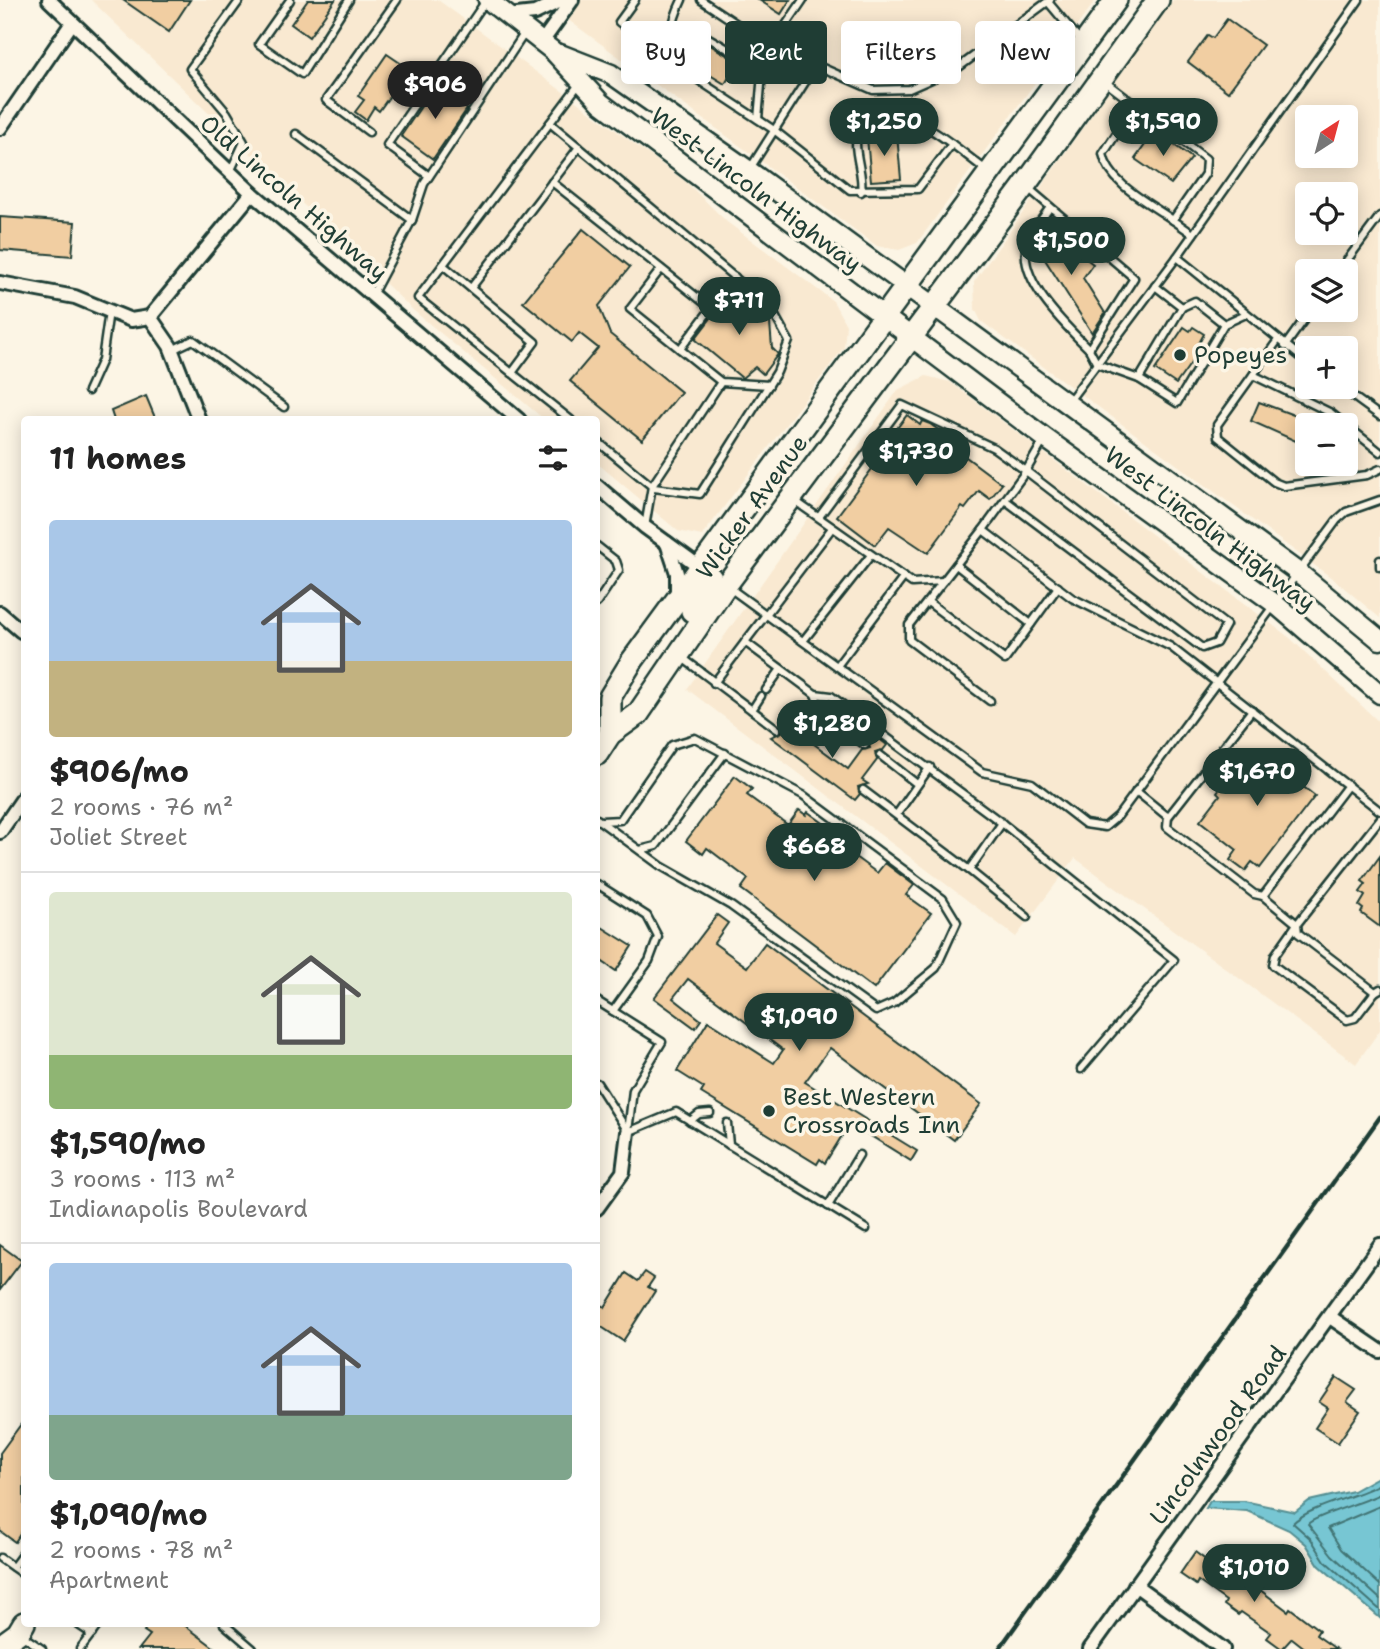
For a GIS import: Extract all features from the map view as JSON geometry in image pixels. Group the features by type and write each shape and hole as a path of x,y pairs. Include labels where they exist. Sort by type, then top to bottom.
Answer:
{"highway":[{"name":"Wicker Avenue","path":"600,747 607,732 610,697 700,567 1116,0"},
{"name":"Wicker Avenue","path":"607,732 638,714 726,585 1026,185 1157,0"},
{"path":"678,655 672,641 710,578 700,567"},
{"path":"0,1646 20,1635"}],"main road":[{"path":"487,0 547,47"},
{"name":"West Lincoln Highway","path":"547,47 601,103 1045,438 1274,603 1380,694"},
{"name":"West Lincoln Highway","path":"547,47 611,74 748,170 1298,573 1380,640"}],"street":[{"name":"Old Lincoln Highway","path":"49,0 252,193 514,416"},
{"path":"508,16 535,13 562,0"},
{"path":"547,47 572,0"},
{"path":"0,128 72,23"},
{"path":"0,283 75,297 131,320 150,317 252,193"},
{"path":"150,317 172,350 197,416"},
{"path":"600,489 645,527 700,567"},
{"path":"667,543 677,573 678,599"},
{"path":"0,613 21,630"},
{"path":"0,832 21,801"},
{"path":"600,1204 623,1172 628,1132"},
{"name":"Lincolnwood Road","path":"1090,1649 1380,1245"},
{"path":"1330,1317 1380,1351"},
{"path":"1135,1585 1223,1649"}],"lane":[{"path":"230,172 244,142 227,113 190,69 240,0"},
{"path":"290,0 259,44 302,74 349,0"},
{"path":"369,132 326,100 397,0"},
{"path":"429,176 387,145 487,0"},
{"path":"621,24 619,22 635,0"},
{"path":"673,21 682,0"},
{"path":"701,0 735,21"},
{"path":"789,21 803,0"},
{"path":"1066,405 1177,257 1359,0"},
{"path":"827,70 873,90 909,89 959,67 1049,1 1084,45"},
{"path":"372,295 412,220 429,176 527,30"},
{"path":"711,39 757,66 762,74 758,119"},
{"path":"1102,80 1206,159 1205,174 1173,220"},
{"path":"566,416 418,298 582,82"},
{"path":"705,84 774,130 850,190 861,192 918,188 952,144"},
{"path":"748,170 804,84"},
{"path":"1135,105 1103,153 1105,162 1113,176 1193,234"},
{"path":"861,192 863,183 857,141 860,128 877,112 900,114 916,120 990,173"},
{"path":"550,123 770,307 789,341 769,385 700,494 652,486 600,443"},
{"path":"296,134 412,220"},
{"path":"471,288 579,147"},
{"path":"552,182 712,309"},
{"path":"1026,185 1134,278 1089,349"},
{"path":"1050,207 1026,245 1031,276 1052,314 1089,349 1097,364 1139,379 1177,404 1224,324 1246,314"},
{"path":"1348,259 1380,215"},
{"path":"1177,257 1295,353"},
{"path":"443,265 536,342 512,373"},
{"path":"661,269 630,309 720,382 769,385"},
{"path":"680,349 735,277"},
{"path":"1156,286 1182,307"},
{"path":"1139,379 1182,307 1195,300 1224,324"},
{"path":"88,391 102,360 110,311"},
{"path":"1285,346 1302,322"},
{"path":"172,350 193,340 284,407"},
{"path":"1278,340 1215,432 1273,482 1283,486 1367,475 1380,469"},
{"path":"1253,375 1331,413 1380,452"},
{"path":"645,527 652,486 720,382"},
{"path":"1357,399 1380,416"},
{"path":"819,517 902,405 994,448 1026,471 1226,625 1216,643 1202,648 1005,500"},
{"path":"990,701 909,640 909,625 1005,500 1045,438"},
{"path":"790,499 912,583 943,581"},
{"path":"726,585 982,772 1032,783 1085,824 1105,827 1118,816 1274,603 1346,512 1380,500"},
{"path":"714,683 832,528"},
{"path":"983,530 1058,587 1120,624 1171,648 1380,811"},
{"path":"600,548 615,561 619,570 600,598"},
{"path":"803,641 871,555"},
{"path":"1380,560 1380,567"},
{"path":"956,565 1031,624"},
{"path":"837,666 904,577"},
{"path":"928,602 1005,660 1058,587"},
{"path":"745,642 815,694 831,696 930,767 1174,960 1081,1069"},
{"path":"678,655 777,729"},
{"path":"752,710 781,669"},
{"path":"815,694 822,713 866,745"},
{"path":"1252,710 1168,817 1167,827 1255,894 1263,896 1297,924 1298,933 1378,990 1355,1018 1347,1020 1273,965 1275,955 1297,924 1380,819"},
{"path":"600,820 620,820 672,745 695,738 803,794 943,899 957,922 936,968 894,1003 876,1011 731,906 640,850 600,821"},
{"path":"640,850 656,846 725,752"},
{"path":"880,755 917,784"},
{"path":"897,814 930,767"},
{"path":"1263,896 1348,786"},
{"path":"863,790 1027,917"},
{"path":"1136,791 1168,817"},
{"path":"969,870 1002,823"},
{"path":"600,886 647,916 658,937 649,961 613,1011"},
{"path":"600,1003 662,1042 633,1090 628,1132"},
{"path":"600,1088 628,1132"},
{"path":"628,1132 676,1112 866,1228"},
{"path":"691,1121 699,1114 710,1113"},
{"path":"727,1123 729,1145"},
{"path":"828,1206 859,1155"},
{"path":"13,1567 21,1556"},
{"path":"0,1558 21,1573"},
{"path":"82,1627 92,1634"},
{"path":"80,1649 97,1627"},
{"path":"227,1627 253,1649"},
{"path":"20,1635 42,1649"}],"shaded area":[{"path":"91,0 438,0 686,182 727,222 833,301 846,325 844,347 702,536 678,531 600,466 600,416 540,416 414,311"},
{"path":"541,0 1096,0 1075,29 1075,21 975,21 975,84 1034,84 917,243 899,250 877,246 656,84 711,84 711,21 621,21 621,59"},
{"path":"1173,0 1380,0 1380,618 1336,581 981,321 975,309 974,282"},
{"path":"926,376 950,382 1290,638 1380,723 1380,1030 1356,1064 1075,858 1016,937 687,689 898,390"}],"water":[{"path":"1380,1476 1380,1618 1319,1565 1306,1544 1289,1530 1247,1511 1206,1508 1210,1501 1244,1501 1295,1512 1309,1501 1353,1491"}],"building":[{"path":"123,0 190,0 169,32"},
{"path":"308,0 335,0 309,37 291,24"},
{"path":"759,0 790,0 781,14"},
{"path":"1227,19 1263,45 1228,92 1188,62 1208,35 1213,38"},
{"path":"711,46 725,54 725,84 711,76"},
{"path":"387,54 409,69 379,111 374,107 366,120 355,112 364,100 358,96"},
{"path":"448,85 465,97 460,104 467,109 433,159 401,136 435,86 443,92"},
{"path":"1155,131 1192,158 1171,184 1135,159"},
{"path":"897,135 901,179 871,181 867,138"},
{"path":"0,217 75,222 72,256 0,250"},
{"path":"1049,225 1073,263 1080,254 1093,264 1083,278 1105,313 1092,333 1035,244"},
{"path":"583,229 630,267 599,306 610,334 681,392 642,440 570,381 598,348 579,333 572,342 523,302"},
{"path":"732,291 770,323 772,348 778,354 763,374 755,367 742,378 695,339"},
{"name":"Popeyes","path":"1184,327 1190,331 1193,327 1204,334 1193,354 1196,356 1176,384 1155,370"},
{"path":"146,396 154,416 113,416 111,411"},
{"path":"1259,402 1295,416 1295,441 1251,421"},
{"path":"907,415 920,425 922,421 930,424 941,432 938,436 1002,484 990,499 979,491 965,509 962,507 928,553 889,527 875,545 837,516 886,450 883,447"},
{"path":"783,721 848,769 862,750 870,748 868,741 873,734 887,745 883,750 875,752 877,760 862,780 868,784 858,787 860,794 855,800 771,737 782,732"},
{"path":"1261,748 1304,781 1301,785 1315,796 1260,868 1252,862 1245,871 1230,860 1237,850 1200,821 1220,795 1217,792 1250,750"},
{"path":"735,776 752,789 747,795 788,825 799,810 806,815 808,812 830,828 825,835 877,873 885,863 914,885 906,895 931,913 874,989 741,889 748,879 707,848 703,854 686,841"},
{"path":"1380,856 1380,927 1361,913 1363,909 1359,906 1365,896 1360,892 1366,884 1362,881"},
{"path":"717,915 728,923 714,943 747,967 765,943 981,1104 954,1140 830,1048 805,1082 917,1151 911,1161 850,1123 825,1163 820,1159 817,1164 701,1093 704,1088 677,1071 708,1021 774,1063 783,1050 688,979 673,998 701,1020 695,1028 654,998"},
{"path":"600,926 632,946 616,971 600,960"},
{"path":"0,1245 21,1262 0,1290"},
{"path":"645,1272 654,1278 648,1287 655,1291 623,1341 600,1326 600,1304 605,1307 626,1273 638,1281"},
{"path":"1336,1377 1356,1390 1347,1402 1360,1411 1338,1443 1315,1428 1328,1408 1319,1402"},
{"path":"21,1424 21,1533 15,1542 0,1531 0,1453"},
{"path":"1195,1552 1214,1566 1219,1559 1288,1611 1290,1608 1319,1630 1316,1635 1336,1649 1306,1649 1292,1638 1282,1649 1267,1638 1271,1633 1241,1612 1238,1615 1224,1605 1226,1601 1198,1581 1196,1585 1180,1574"},
{"path":"147,1627 187,1627 216,1649 139,1649 150,1635 144,1631"}],"railway":[{"path":"999,1649 1380,1117"}],"place":[{"name":"Popeyes","path":"1180,355"},
{"name":"Best Western Crossroads Inn","path":"769,1111"}]}
